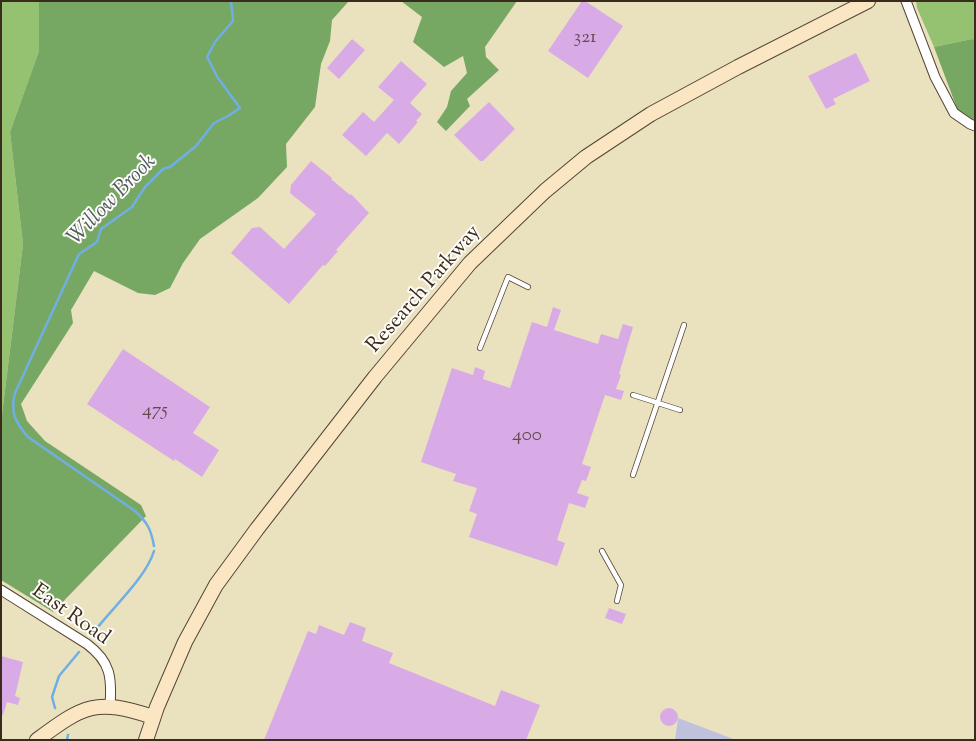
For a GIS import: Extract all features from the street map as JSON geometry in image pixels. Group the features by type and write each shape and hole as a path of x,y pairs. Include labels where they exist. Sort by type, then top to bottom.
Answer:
{"main road":[{"name":"Research Parkway","path":"146,740 153,717 185,642 216,585 375,377 470,263 545,191 586,157 651,114 738,67 868,1"},
{"path":"37,740 76,713 91,708 110,706 153,717"}],"street":[{"path":"906,1 935,77 954,113 975,126"},
{"name":"East Road","path":"1,590 86,644 98,654 106,664 110,676 110,706"}],"lane":[{"path":"480,348 508,277 528,286"},
{"path":"633,475 684,325"},
{"path":"634,395 680,410"},
{"path":"602,551 622,584 617,601"}],"shaded area":[{"path":"678,718 736,740 675,740"}],"green space":[{"path":"1,1 39,1 39,51 10,132 23,244 1,423"},
{"path":"39,1 349,1 332,20 330,41 321,64 315,107 286,144 287,167 258,198 200,239 183,263 170,288 155,295 138,293 94,271 71,310 73,323 21,404 27,421 45,441 141,505 146,516 53,612 1,580 1,423 23,244 10,132 39,51"},
{"path":"401,1 517,1 485,47 486,57 499,70 467,99 470,106 446,131 437,122 447,107 451,91 467,73 463,56 444,67 413,42 422,17"},
{"path":"916,1 975,1 975,40 934,47 917,8"},
{"path":"975,40 975,121 958,111 934,47"}],"building":[{"path":"582,1 585,1 623,26 588,78 548,51"},
{"path":"352,39 365,50 339,79 327,68"},
{"path":"856,53 870,81 833,99 836,104 826,109 808,76"},
{"path":"401,61 427,84 410,103 422,114 416,121 418,122 399,144 387,133 366,156 342,135 363,112 374,122 394,100 378,87"},
{"path":"489,102 515,129 483,161 480,161 454,135"},
{"path":"311,161 351,194 369,213 336,250 338,251 325,266 323,265 289,304 231,253 252,228 260,227 284,249 316,214 290,193 291,185"},
{"path":"553,307 561,310 554,330 598,344 601,334 618,339 623,324 633,327 616,389 624,391 621,400 605,395 582,464 591,467 586,481 582,480 577,493 589,497 585,508 569,503 557,540 565,543 557,566 469,537 477,514 469,511 477,488 453,481 456,474 421,462 452,368 473,375 475,367 485,371 483,379 510,388 532,322 547,327"},
{"path":"123,349 210,407 193,433 219,450 202,477 87,404"},
{"path":"609,608 626,614 622,624 605,618"},
{"path":"350,622 366,628 362,641 393,653 389,663 495,706 501,690 540,705 526,740 264,740 308,631 316,634 319,625 344,635"},
{"path":"1,656 23,662 15,696 20,698 18,705 7,702 3,715 1,715"},
{"path":"665,708 673,708 678,713 676,724 665,726 660,721 660,713"}],"waterway":[{"name":"Willow Brook","path":"154,546 148,526 135,511 28,437 15,417 13,406 15,393 79,254 97,242 101,229 132,207 145,187 163,169 170,167 196,146 214,123 240,108 218,78 207,57 215,42 233,21 231,1"},
{"name":"Willow Brook","path":"94,632 144,572 154,551"},
{"name":"Willow Brook","path":"55,708 52,697 59,676 79,652"},
{"name":"Willow Brook","path":"67,740 68,735"}]}
